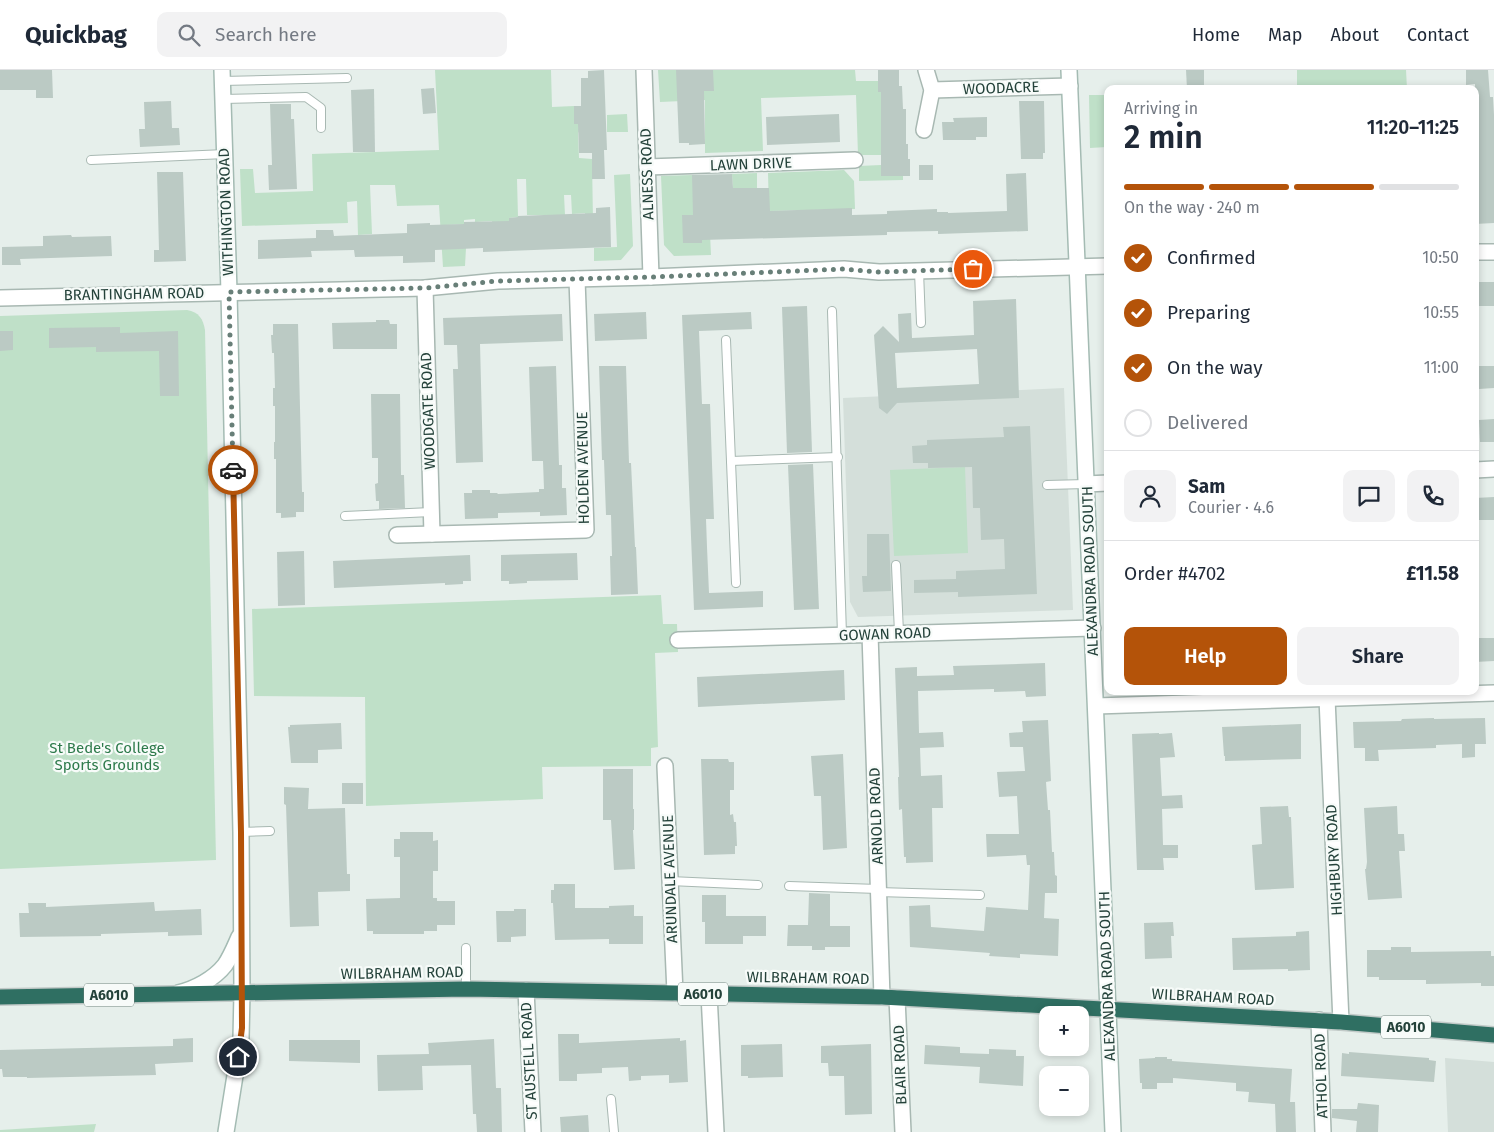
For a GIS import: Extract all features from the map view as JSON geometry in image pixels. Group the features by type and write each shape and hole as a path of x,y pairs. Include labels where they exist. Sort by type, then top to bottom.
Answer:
{"highway":[{"name":"WILBRAHAM ROAD","path":"0,997 466,989 882,997 1319,1020 1494,1035"}],"street":[{"name":"ALNESS ROAD","path":"644,70 651,277"},
{"path":"924,130 932,90 926,70"},
{"name":"ALEXANDRA ROAD SOUTH","path":"1069,70 1113,1132"},
{"name":"WITHINGTON ROAD","path":"222,76 229,292 241,832 240,934 242,993 241,1038 226,1132"},
{"name":"WOODACRE","path":"932,90 1070,86"},
{"name":"LAWN DRIVE","path":"647,167 855,160"},
{"path":"1479,252 1494,252"},
{"name":"BRANTINGHAM ROAD","path":"0,298 425,288 498,281 844,269 879,272 1104,266"},
{"name":"HOLDEN AVENUE","path":"397,535 586,530 577,279"},
{"name":"WOODGATE ROAD","path":"425,288 432,534"},
{"path":"1479,470 1494,470"},
{"path":"1086,484 1104,483"},
{"name":"GOWAN ROAD","path":"678,640 1093,628"},
{"name":"ARNOLD ROAD","path":"870,634 882,997"},
{"path":"1479,693 1494,693"},
{"path":"1096,706 1427,695"},
{"name":"HIGHBURY ROAD","path":"1327,698 1342,1022"},
{"name":"ARUNDALE AVENUE","path":"665,766 674,993"},
{"path":"177,994 194,988 214,976 228,959 240,934"},
{"name":"ST AUSTELL ROAD","path":"526,990 532,1132"},
{"path":"710,994 716,1132"},
{"name":"BLAIR ROAD","path":"897,998 903,1132"},
{"name":"ATHOL ROAD","path":"1319,1020 1323,1132"}],"lane":[{"path":"222,76 347,78"},
{"path":"223,99 306,97 321,108 321,128"},
{"path":"91,160 224,154"},
{"path":"920,271 921,323"},
{"path":"832,311 842,635"},
{"path":"726,340 736,583"},
{"path":"731,461 838,458"},
{"path":"1047,485 1086,484"},
{"path":"345,516 431,512"},
{"path":"896,565 898,633"},
{"path":"241,832 270,831"},
{"path":"670,881 758,885"},
{"path":"789,886 980,895"},
{"path":"466,948 466,989"},
{"path":"611,1100 614,1132"}],"shaded area":[{"path":"1064,388 1073,610 858,617 850,602 843,398"},
{"path":"1445,1058 1494,1062 1494,1132 1448,1132"}],"green space":[{"path":"435,70 551,70 552,107 574,106 574,124 583,124 578,133 579,158 592,159 593,222 585,222 585,213 572,214 571,195 564,195 565,215 527,215 526,179 517,179 518,217 509,218 509,225 492,225 492,221 475,222 475,219 464,220 464,224 446,225 466,248 465,266 443,267 439,205 397,206 395,185 370,185 372,234 358,235 357,201 347,202 348,223 242,226 240,169 253,169 255,193 313,191 312,154 439,150"},
{"path":"658,70 855,70 856,81 878,81 890,91 884,155 858,155 856,95 761,98 763,151 705,153 705,100 660,102"},
{"path":"1297,70 1406,70 1407,85 1297,85"},
{"path":"1089,95 1104,95 1104,147 1090,148"},
{"path":"627,114 628,132 607,132 607,115"},
{"path":"881,165 881,176 903,176 903,180 859,181 859,166"},
{"path":"844,170 854,181 855,209 769,211 768,173"},
{"path":"757,173 757,188 709,212 711,255 674,256 664,245 661,176 692,175 733,191 732,174"},
{"path":"630,174 633,246 621,260 594,261 594,248 617,247 614,175"},
{"name":"St Bede's College Sports Grounds","path":"187,310 195,312 200,317 205,330 216,860 0,869 0,316"},
{"path":"965,467 968,553 894,556 890,470"},
{"path":"661,595 663,624 677,624 678,652 655,653 658,747 651,748 651,766 542,767 543,799 366,806 365,697 254,696 252,609"},
{"path":"96,1124 94,1132 0,1132 0,1130"}],"building":[{"path":"0,70 52,70 53,98 36,98 36,90 0,90"},
{"path":"604,70 607,150 604,150 605,179 592,179 592,153 579,153 578,124 574,124 574,106 581,106 581,78 588,78 588,71"},
{"path":"676,70 713,70 714,91 704,91 705,144 689,145 689,143 679,143"},
{"path":"878,70 899,70 899,86 902,86 903,109 906,109 906,144 908,144 908,159 910,159 910,176 881,176 881,92 878,92"},
{"path":"1186,70 1204,70 1204,85 1187,85"},
{"path":"1466,70 1488,70 1490,97 1493,97 1494,115 1494,223 1479,224 1479,85 1466,85"},
{"path":"434,88 436,113 423,114 421,89"},
{"path":"374,89 375,152 353,152 351,90"},
{"path":"171,101 172,128 179,128 180,145 140,147 139,129 145,129 144,102"},
{"path":"1019,101 1044,101 1045,153 1043,153 1043,159 1021,159"},
{"path":"270,104 291,104 291,119 294,119 297,189 269,190 268,165 272,165"},
{"path":"839,114 840,142 767,145 766,117"},
{"path":"987,117 987,137 976,137 976,140 943,140 942,122 954,122 953,118"},
{"path":"919,165 933,165 933,180 919,180"},
{"path":"157,172 183,172 186,261 154,262 154,250 159,250"},
{"path":"1026,173 1028,231 938,234 938,231 887,232 887,235 702,240 702,243 683,243 682,215 693,215 692,175 732,174 733,188 769,188 770,211 852,208 852,215 887,214 887,211 937,209 937,212 948,213 1007,211 1006,174"},
{"path":"610,207 611,247 483,252 483,248 435,250 435,262 403,263 403,256 355,257 354,250 311,251 312,257 258,259 258,240 316,238 316,230 333,230 334,236 407,233 407,224 464,224 464,222 509,221 509,218 518,216 596,213 596,208"},
{"path":"71,235 72,237 111,236 112,256 20,259 21,265 2,265 2,247 43,246 43,236"},
{"path":"1479,282 1494,282 1494,306 1479,306"},
{"path":"1016,299 1019,398 897,403 887,414 879,408 874,335 883,326 899,342 898,314 911,313 912,338 974,335 973,301","holes":["977,349 979,384 897,388 895,353"]},
{"path":"807,306 812,452 787,453 782,307"},
{"path":"646,312 647,339 595,341 594,314"},
{"path":"751,312 752,329 699,331 702,404 710,404 714,519 706,519 707,547 709,593 763,591 763,607 694,610 682,315"},
{"path":"562,314 563,341 480,344 483,462 456,463 453,369 458,369 457,345 444,345 443,318"},
{"path":"376,320 389,320 390,324 397,324 397,349 333,349 332,323 376,322"},
{"path":"273,324 298,324 304,512 296,512 296,517 281,518 281,513 276,513 275,406 273,406 273,388 275,388 274,353 272,353 271,335 273,335"},
{"path":"120,327 120,333 178,331 179,396 160,396 159,351 96,352 96,347 49,348 49,328"},
{"path":"0,331 13,331 13,350 0,351"},
{"path":"556,366 559,465 562,465 562,488 566,488 567,515 540,516 540,512 498,513 498,518 465,519 464,493 472,493 472,490 490,490 490,493 498,494 539,492 539,489 544,489 543,461 532,461 529,367"},
{"path":"599,366 626,366 629,463 631,463 638,594 611,595 611,515 606,515"},
{"path":"1479,366 1494,366 1494,388 1479,389"},
{"path":"371,394 400,394 401,475 404,475 405,508 379,509 379,501 376,501 375,484 378,483 378,458 372,458"},
{"path":"1494,419 1494,442 1480,442 1479,420"},
{"path":"1030,426 1037,594 958,597 958,592 914,593 914,580 956,579 956,571 1005,569 1004,539 981,540 980,508 973,508 972,467 928,468 928,463 913,463 912,446 927,445 927,440 1004,437 1003,427"},
{"path":"813,464 819,609 794,610 788,465"},
{"path":"1494,497 1494,520 1479,520 1479,498"},
{"path":"867,534 889,534 891,591 863,592 862,576 867,576"},
{"path":"304,551 305,605 278,606 277,552"},
{"path":"577,553 578,580 527,581 527,583 509,584 509,581 501,581 501,555"},
{"path":"470,555 471,581 463,581 463,584 445,585 445,583 334,588 333,561"},
{"path":"1479,638 1494,638 1494,661 1479,662"},
{"path":"1045,663 1046,696 1026,697 1025,691 994,692 994,689 918,691 919,733 943,732 944,747 920,748 921,776 942,775 943,808 932,808 933,862 906,863 906,857 904,857 902,809 899,810 895,668 917,667 917,676 954,675 953,666"},
{"path":"844,670 845,700 698,707 697,677"},
{"path":"1434,718 1485,718 1486,744 1475,744 1475,757 1462,758 1462,744 1436,745 1436,748 1378,750 1379,761 1365,761 1365,748 1354,748 1353,722"},
{"path":"1048,720 1051,781 1046,782 1048,810 1050,810 1052,852 1054,852 1055,875 1057,876 1057,893 1045,893 1044,918 1059,919 1058,956 1020,954 1020,958 989,956 990,953 910,947 909,906 930,905 931,927 984,931 986,907 1028,910 1030,865 1027,865 1026,855 987,857 986,834 1019,834 1017,796 999,797 997,772 1025,771 1023,747 1010,747 1009,733 1023,732 1022,721"},
{"path":"341,723 342,749 318,750 318,763 291,763 288,727 290,725"},
{"path":"1301,724 1301,759 1225,761 1222,727"},
{"path":"1172,733 1175,757 1160,758 1162,796 1182,795 1183,808 1162,809 1163,845 1178,845 1178,858 1163,858 1164,870 1137,870 1132,734"},
{"path":"843,754 847,848 823,850 821,796 814,796 811,756"},
{"path":"701,759 728,759 729,762 734,762 734,790 730,790 730,815 733,814 734,822 736,822 737,846 735,846 735,854 704,855"},
{"path":"603,769 633,769 635,869 614,870 611,820 603,820"},
{"path":"342,783 363,783 363,804 342,804"},
{"path":"284,787 309,788 308,809 345,808 347,874 350,874 350,891 318,892 319,926 290,927"},
{"path":"1288,806 1289,817 1291,817 1294,888 1255,890 1252,845 1262,844 1260,807"},
{"path":"1397,806 1398,834 1404,834 1405,851 1399,851 1402,898 1368,900 1365,869 1367,862 1364,808"},
{"path":"400,832 433,832 433,841 438,840 438,871 433,871 433,898 437,898 437,901 455,901 455,925 437,925 437,931 424,931 424,934 373,934 373,931 367,931 366,899 400,898 400,857 394,857 394,839 400,839"},
{"path":"554,884 575,884 575,908 609,908 609,906 634,905 634,916 643,916 643,944 609,944 609,939 555,940 553,903 551,903 551,890 554,890"},
{"path":"809,893 830,894 830,926 850,926 850,947 825,947 825,950 812,950 812,946 787,946 788,925 808,925"},
{"path":"702,895 726,895 726,916 766,916 766,936 743,936 743,944 705,944 705,922 702,922"},
{"path":"154,902 155,911 201,909 202,935 168,936 168,932 101,934 101,936 20,937 19,913 29,913 28,903 46,903 46,907"},
{"path":"514,909 526,909 526,936 511,937 511,942 497,942 496,911 514,911"},
{"path":"1173,922 1174,936 1171,936 1172,958 1145,959 1144,923"},
{"path":"1309,931 1310,970 1233,970 1232,938 1296,936 1296,932"},
{"path":"1391,947 1411,947 1411,952 1491,951 1491,956 1494,956 1494,986 1481,986 1481,983 1426,984 1426,980 1379,980 1379,977 1367,977 1367,950 1391,950"},
{"path":"558,1034 579,1034 579,1043 680,1038 680,1041 686,1040 688,1082 669,1083 669,1075 641,1076 641,1080 629,1081 628,1067 602,1068 602,1073 577,1074 577,1081 559,1081"},
{"path":"193,1038 193,1062 155,1064 156,1075 27,1078 3,1077 2,1069 0,1069 0,1050 173,1046 173,1039"},
{"path":"494,1039 496,1088 501,1088 502,1132 477,1132 476,1114 473,1114 471,1065 422,1066 423,1090 378,1091 377,1055 429,1054 428,1043"},
{"path":"289,1040 360,1040 360,1063 289,1061"},
{"path":"782,1044 783,1077 748,1078 748,1076 741,1076 741,1045"},
{"path":"871,1044 872,1114 845,1115 844,1076 829,1076 828,1063 821,1063 821,1046"},
{"path":"925,1045 960,1047 960,1053 989,1054 989,1049 1016,1050 1016,1056 1024,1056 1023,1086 979,1083 980,1067 924,1064"},
{"path":"1349,1052 1429,1058 1429,1060 1436,1061 1434,1082 1341,1076 1342,1053 1349,1054"},
{"path":"1167,1057 1167,1059 1172,1059 1172,1061 1292,1069 1290,1102 1295,1102 1296,1132 1276,1132 1275,1104 1248,1102 1249,1092 1236,1091 1236,1083 1173,1078 1173,1083 1157,1083 1157,1089 1142,1089 1139,1059"},
{"path":"1358,1103 1379,1105 1378,1132 1356,1132 1357,1121 1332,1118 1332,1109 1357,1109"},
{"path":"588,1115 589,1132 561,1132 560,1117"}],"way so far":[{"path":"233,470 229,292 425,288 498,281 844,269 879,272 973,269"}],"route":[{"path":"233,470 241,832 240,934 242,1028 238,1057"}]}
